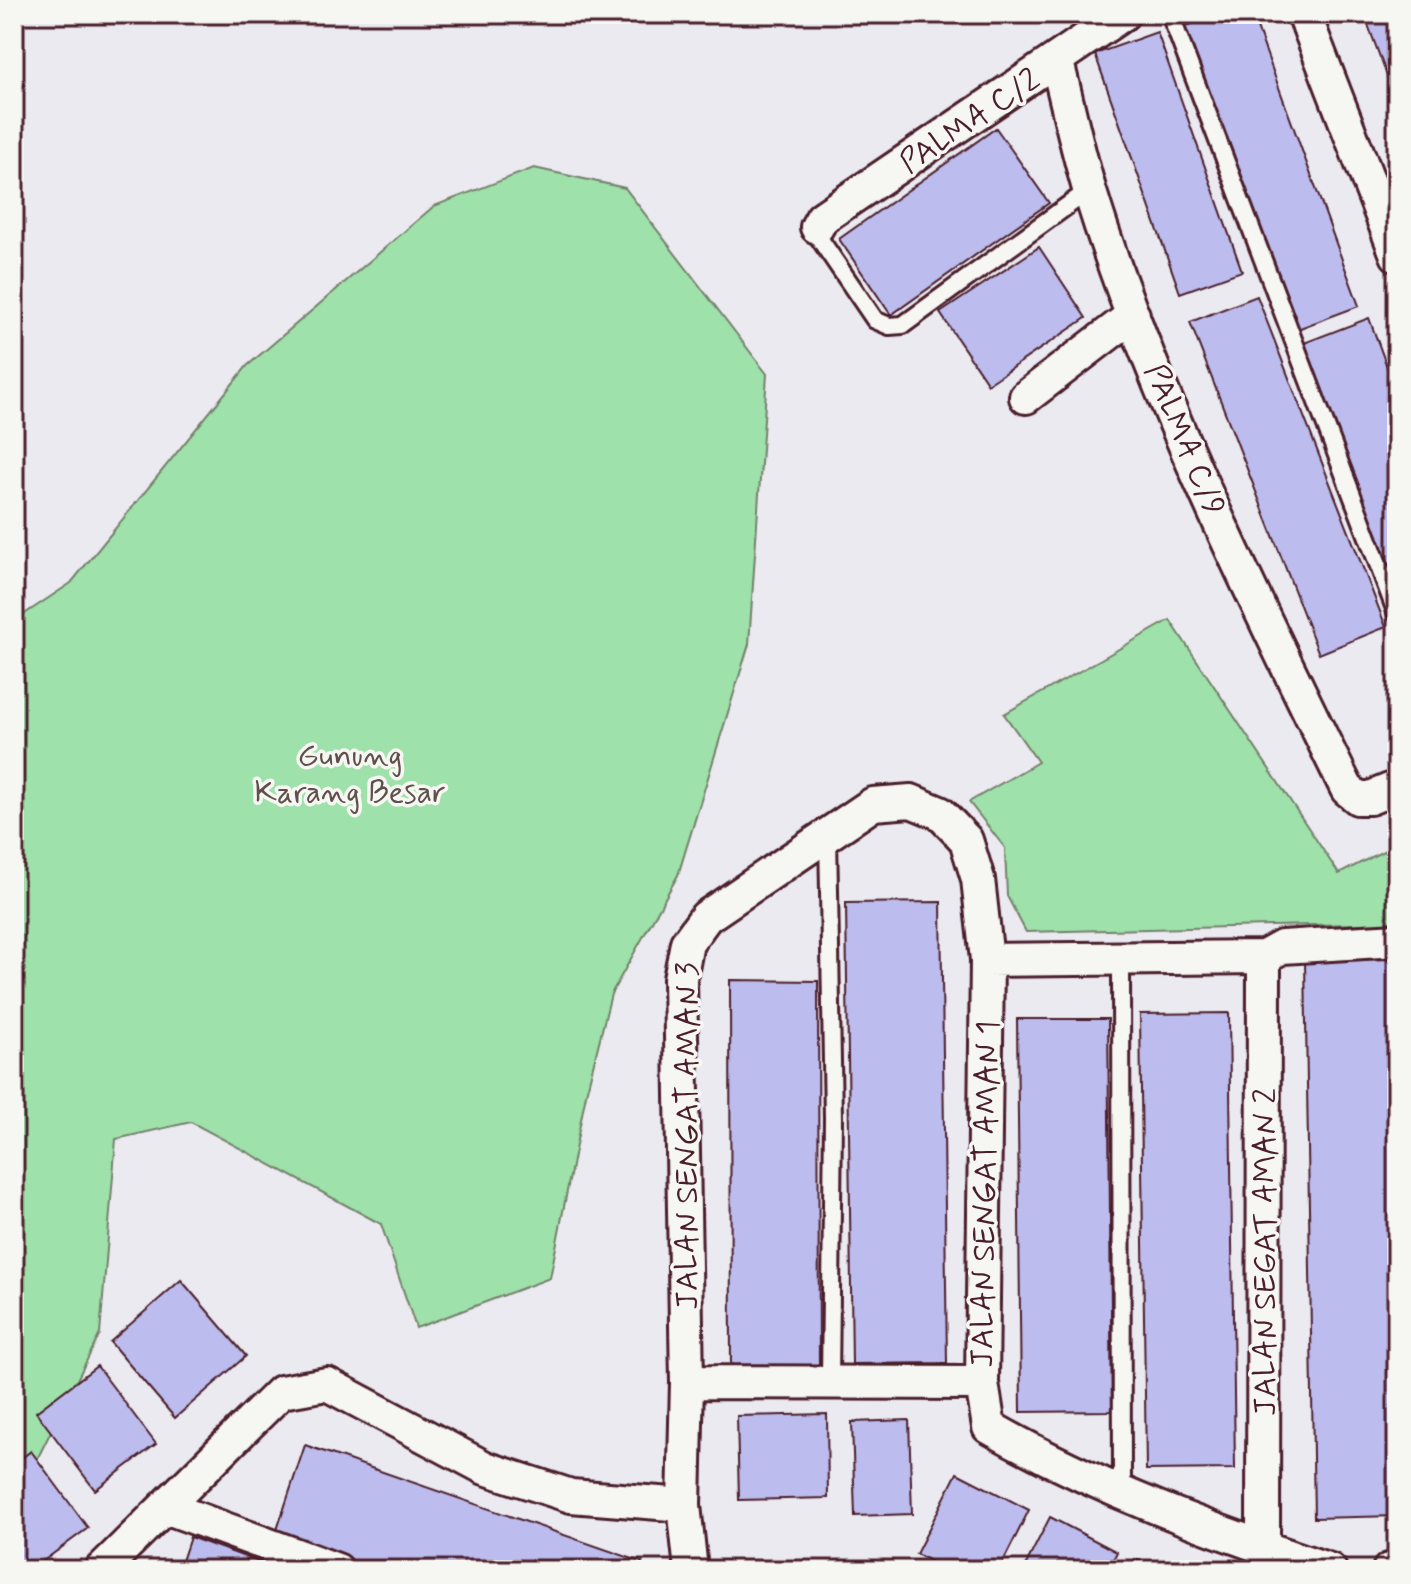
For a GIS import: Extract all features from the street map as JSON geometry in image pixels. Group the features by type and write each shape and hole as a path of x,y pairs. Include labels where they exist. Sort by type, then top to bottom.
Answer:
{"street":[{"name":"PALMA C/2","path":"817,227 822,218 1057,62 1123,14"},
{"path":"1304,14 1397,255"},
{"name":"PALMA C/9","path":"1057,62 1089,190 1133,315 1250,590 1347,789 1358,798 1370,798 1397,787"},
{"path":"1026,397 1133,315"},
{"name":"JALAN SENGAT AMAN 3","path":"691,1570 684,1505 687,1382 680,979 687,943 706,917 873,804 911,801 940,813 966,840 978,879 987,960"},
{"path":"987,960 1264,957 1282,947 1397,940"},
{"name":"JALAN SEGAT AMAN 2","path":"1263,1548 1264,957"},
{"name":"JALAN SENGAT AMAN 1","path":"987,960 982,1383 989,1427 1047,1460 1122,1493"},
{"path":"687,1382 982,1383"},
{"path":"101,1570 281,1392 327,1384 485,1468 571,1496 684,1505"},
{"path":"1122,1493 1207,1529 1330,1570"},
{"path":"165,1507 337,1570"},
{"path":"1389,1570 1397,1568"}],"lane":[{"path":"1170,14 1397,614"},
{"path":"817,227 817,235 875,320 889,326 903,325 1089,190"},
{"path":"828,835 833,1118 830,1381"},
{"path":"1121,958 1122,1493"}],"green space":[{"name":"Gunung Karang Besar","path":"534,168 625,188 767,374 749,644 678,875 611,994 586,1094 550,1278 416,1328 381,1224 191,1122 116,1139 100,1334 14,1505 14,621 71,583 247,366 434,206"},
{"path":"1170,620 1339,874 1397,844 1397,923 1026,932 1007,896 1005,848 969,802 1038,762 1004,714"}],"building":[{"path":"1218,14 1252,14 1359,306 1295,330 1184,27"},
{"path":"1364,14 1397,14 1397,103"},
{"path":"1157,32 1242,271 1180,293 1095,54"},
{"path":"996,128 1049,203 891,315 839,239"},
{"path":"1039,247 1086,318 988,384 940,313"},
{"path":"1257,296 1386,627 1319,654 1190,322"},
{"path":"1369,318 1397,394 1397,594 1304,343"},
{"path":"941,902 947,1363 852,1364 846,903"},
{"path":"1397,959 1397,1516 1314,1518 1305,960"},
{"path":"730,980 818,981 819,1376 731,1376"},
{"path":"1229,1013 1235,1469 1146,1470 1140,1014"},
{"path":"1017,1019 1108,1019 1112,1411 1021,1412"},
{"path":"181,1280 246,1356 175,1418 110,1342"},
{"path":"97,1366 156,1444 95,1490 36,1412"},
{"path":"827,1414 828,1498 739,1500 737,1416"},
{"path":"909,1420 912,1514 855,1516 852,1422"},
{"path":"305,1445 642,1562 639,1570 355,1570 273,1542"},
{"path":"31,1451 88,1528 31,1570 25,1570 14,1555 14,1464"},
{"path":"957,1473 1029,1510 999,1570 948,1570 916,1554"},
{"path":"1050,1517 1117,1552 1108,1570 1023,1570"},
{"path":"190,1537 281,1570 179,1570"},
{"path":"1135,1559 1157,1570 1129,1570"}]}
